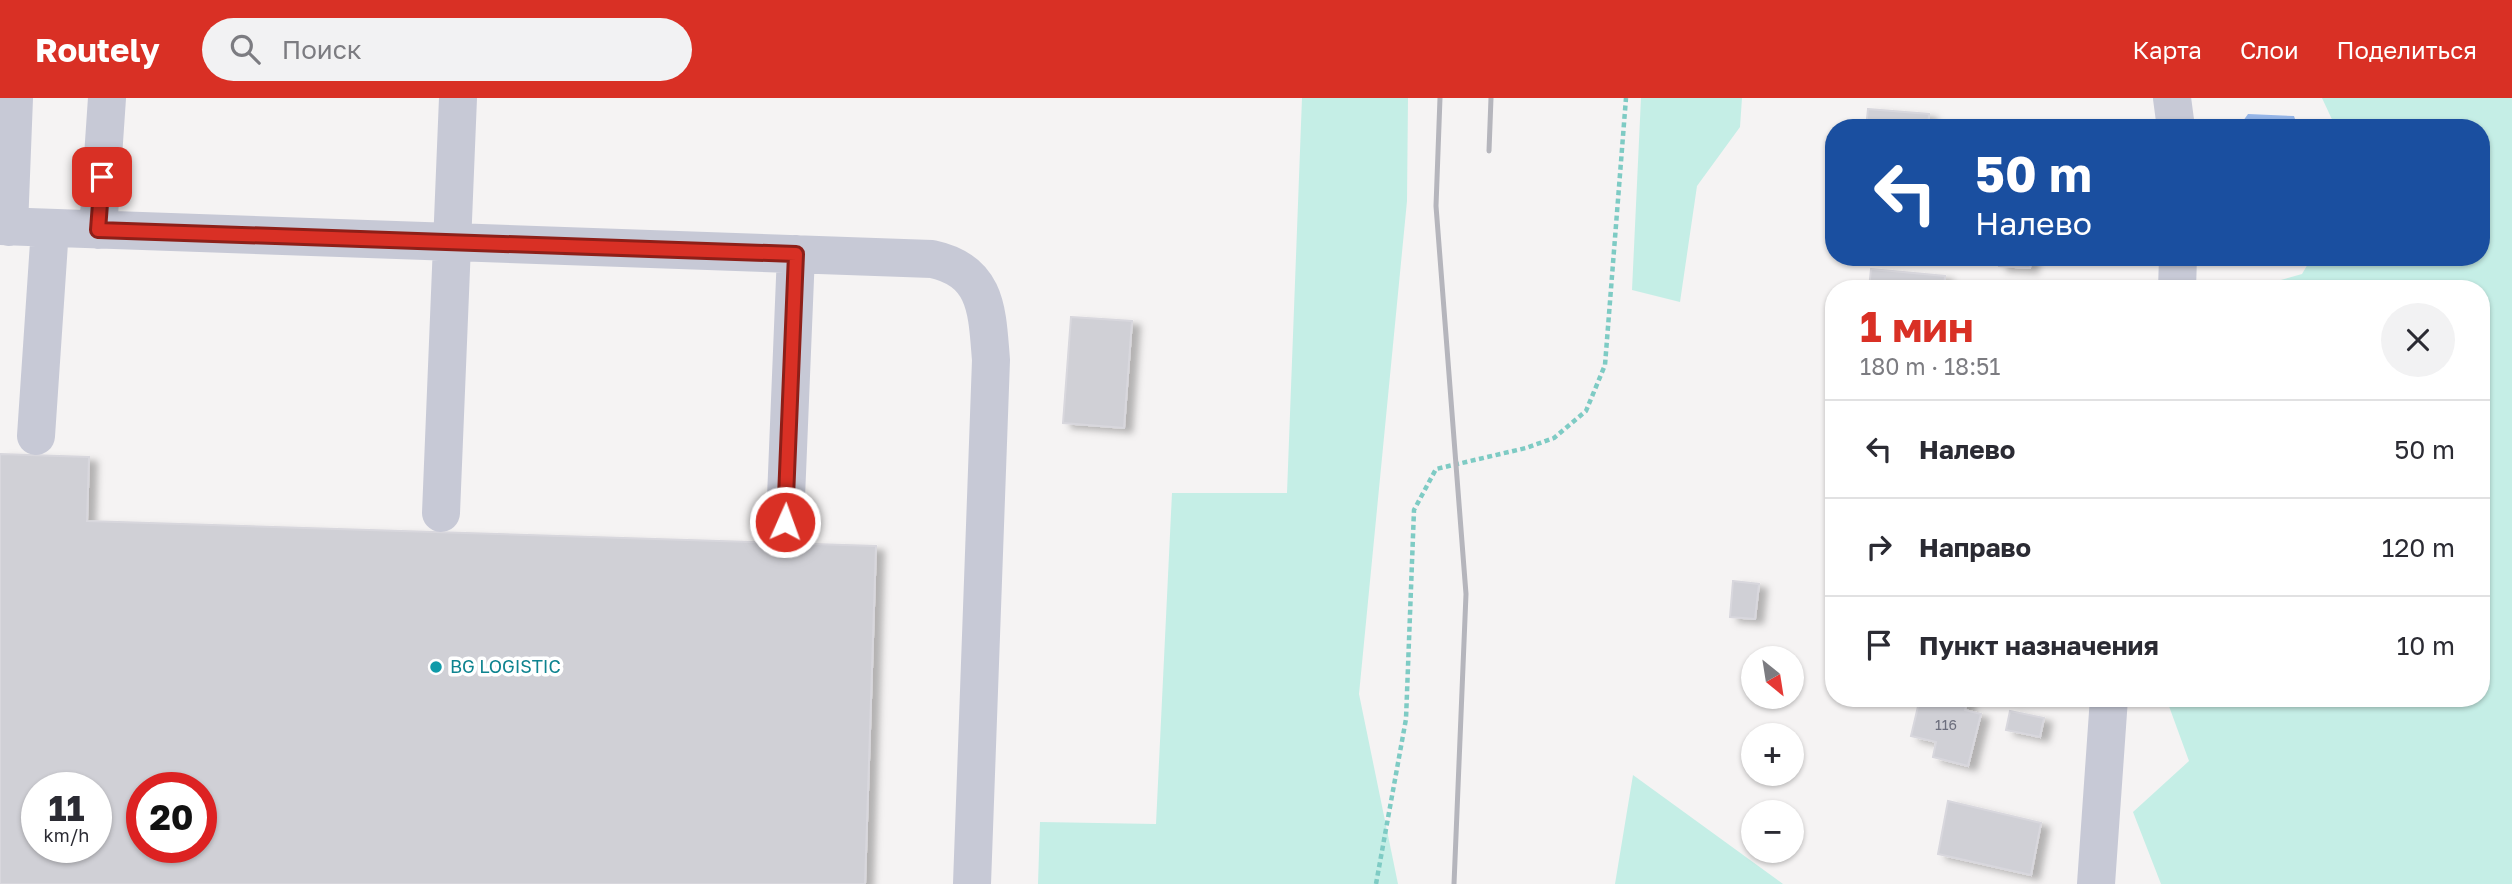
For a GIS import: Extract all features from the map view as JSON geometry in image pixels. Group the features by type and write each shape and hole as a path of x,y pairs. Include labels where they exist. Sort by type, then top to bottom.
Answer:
{"street":[{"path":"14,98 5,226 932,259 951,263 964,271 983,301 991,360 972,884"},
{"path":"98,230 107,98"},
{"path":"440,513 458,98"},
{"path":"2172,98 2175,119"},
{"path":"36,436 50,228"},
{"path":"785,522 796,254"},
{"path":"2096,884 2108,707"}],"path":[{"path":"1376,884 1406,719 1414,510 1436,469 1526,448 1554,438 1586,411 1605,365 1626,98"}],"green space":[{"path":"1302,98 1408,98 1407,201 1359,694 1398,884 1038,884 1040,822 1156,824 1172,493 1287,493"},
{"path":"1641,98 1742,98 1740,127 1697,186 1680,302 1632,290"},
{"path":"2322,98 2512,98 2512,884 2161,884 2133,812 2189,761 2169,707 2490,707 2490,280 2281,280 2302,274 2307,266 2490,266 2490,119 2332,119"},
{"path":"1633,775 1741,853 1741,863 1754,863 1783,884 1615,884"}],"water":[{"path":"2248,114 2294,116 2295,119 2244,119"}],"building":[{"path":"1868,109 1929,114 1929,119 1867,119"},
{"path":"1999,266 2030,266 2030,268"},
{"path":"1871,269 1945,276 1945,280 1870,280"},
{"path":"1071,317 1132,321 1124,428 1063,423"},
{"name":"BG LOGISTIC","path":"0,454 89,457 87,521 876,546 865,884 0,884"},
{"path":"1733,581 1759,584 1755,619 1730,617"},
{"path":"1918,707 1966,707 1965,710 1981,714 1968,766 1933,757 1936,742 1911,736"},
{"path":"2010,711 2044,718 2040,737 2006,730"},
{"path":"1948,801 2041,823 2031,875 1938,854"}],"railway":[{"path":"1440,98 1436,206 1466,594 1454,884"},
{"path":"1489,151 1491,98"}],"place":[{"name":"BG LOGISTIC","path":"436,667"}],"route":[{"path":"102,177 98,230 796,254 785,522"}]}
